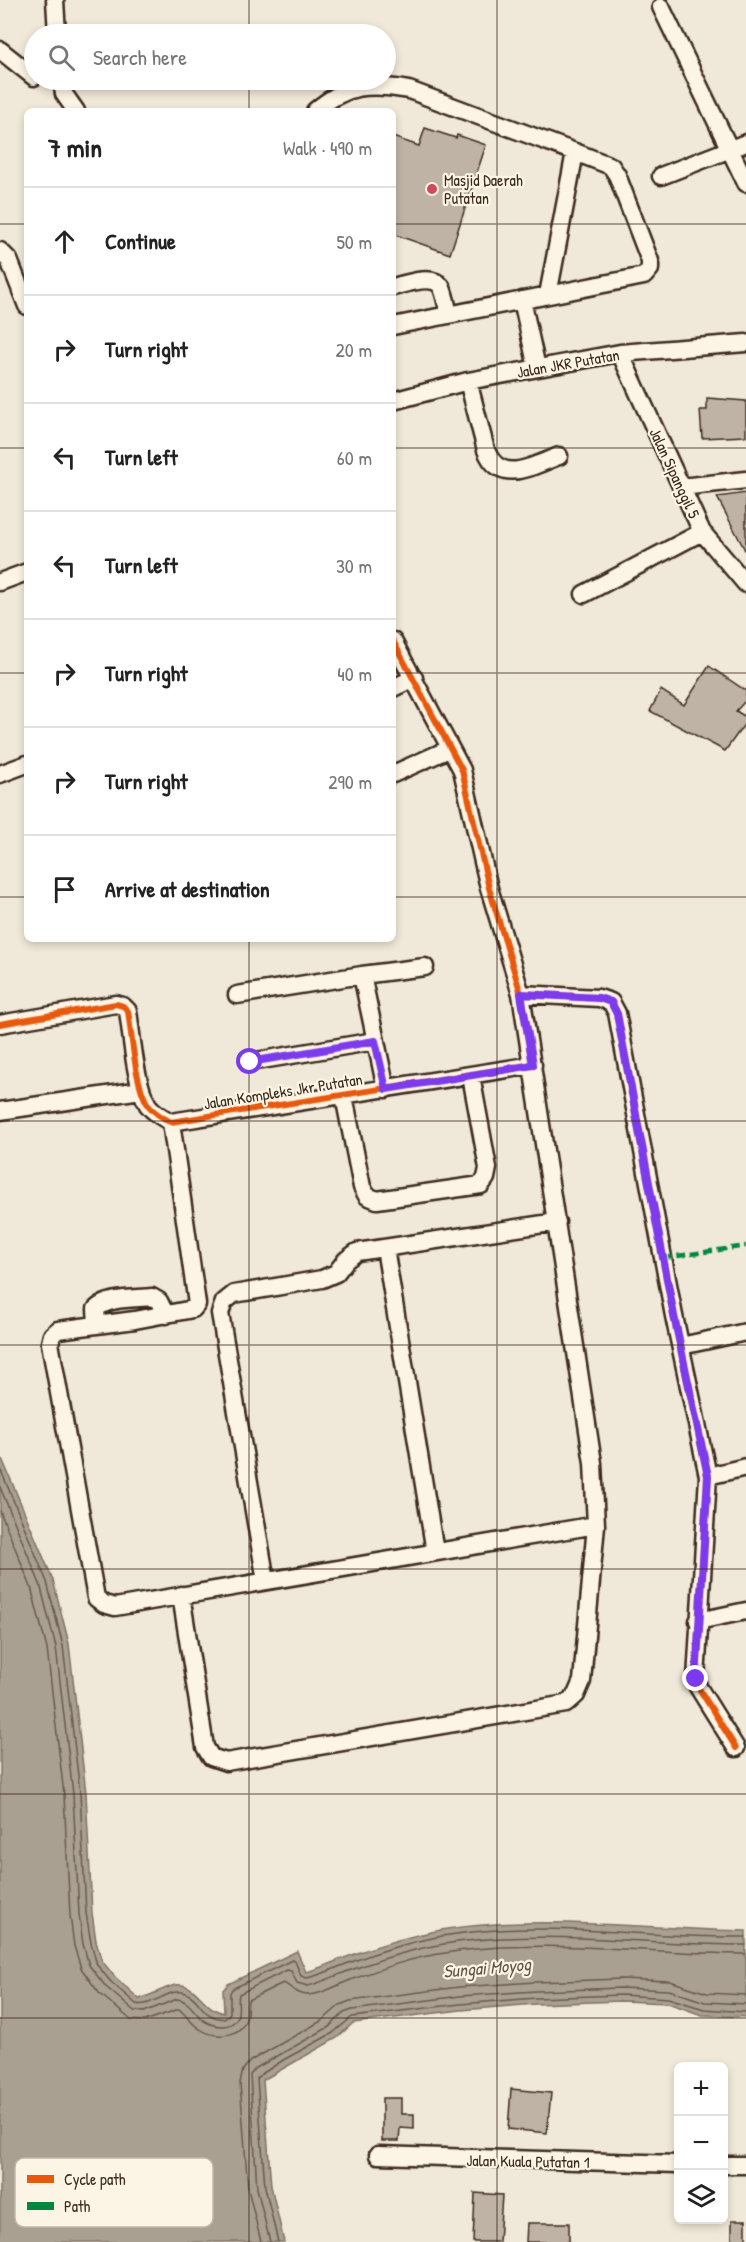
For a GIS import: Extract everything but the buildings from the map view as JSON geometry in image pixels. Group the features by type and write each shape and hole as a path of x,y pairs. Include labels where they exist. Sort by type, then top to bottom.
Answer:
{"street":[{"path":"55,0 56,24"},
{"path":"661,8 746,183"},
{"path":"0,50 24,69"},
{"path":"396,88 409,90 611,166 650,261 650,269 644,276 396,325"},
{"path":"65,90 74,108"},
{"path":"319,108 334,95 347,90"},
{"path":"661,176 746,143"},
{"path":"548,295 575,152"},
{"path":"0,251 9,260 24,298"},
{"path":"396,286 428,280 435,281 441,287 449,315"},
{"path":"522,300 537,368"},
{"name":"Jalan JKR Putatan","path":"396,400 468,381 620,352 746,344"},
{"name":"Jalan Sipanggil 5","path":"620,352 702,532 746,584"},
{"path":"468,381 486,450 490,460 498,469 510,471 522,469 559,456"},
{"path":"681,487 746,480"},
{"path":"584,594 702,532"},
{"path":"0,582 24,573"},
{"path":"181,1595 205,1747 211,1757 226,1762 566,1704 576,1695 582,1681 597,1525 593,1463 521,994 489,888 462,770 448,749 396,645"},
{"path":"396,687 414,678"},
{"path":"396,773 448,749"},
{"path":"0,774 24,765"},
{"path":"237,995 425,967"},
{"path":"362,975 386,1089"},
{"path":"521,994 599,998 611,1002 617,1014 708,1476 696,1679 698,1687 736,1748"},
{"path":"0,1024 116,1004 123,1006 128,1011 141,1090 149,1106 158,1115 171,1122 197,1296 196,1304 193,1309 166,1315 58,1330 52,1335 51,1342 96,1598 104,1604 115,1607 597,1525"},
{"path":"250,1062 375,1041"},
{"name":"Jalan Kompleks Jkr Putatan","path":"171,1122 533,1065"},
{"path":"344,1096 362,1186 367,1196 377,1200 481,1185 486,1178 488,1168 471,1076"},
{"path":"0,1111 141,1090"},
{"path":"266,1581 220,1313 224,1302 234,1294 322,1279 336,1273 345,1260 357,1252 557,1222"},
{"path":"385,1248 435,1552"},
{"path":"681,1346 746,1332"},
{"path":"708,1476 746,1467"},
{"path":"698,1621 746,1611"},
{"name":"Jalan Kuala Putatan 1","path":"378,2156 674,2164"},
{"path":"728,2165 746,2165"}],"water":[{"name":"Sungai Moyog","path":"0,1454 53,1580 69,1644 86,1793 92,1913 96,1941 102,1961 115,1977 139,1999 176,1985 183,1985 195,1991 210,2007 224,2013 223,1990 228,1984 297,1951 306,1972 380,1945 416,1935 478,1925 554,1923 746,1931 746,2017 702,2015 668,2003 622,2001 536,2004 461,2010 353,2023 337,2038 263,2080 271,2186 284,2242 0,2242"}],"marked path":[{"path":"664,1258 746,1246"}],"cycle path":[{"path":"0,1024 116,1004 123,1006 128,1011 135,1060 144,1096 148,1105 158,1115 171,1122 533,1065 521,994 489,888 462,770 396,647"},
{"path":"521,994 599,998 611,1002 617,1013 674,1316 708,1476 696,1679 698,1687 736,1748"}],"place":[{"name":"Masjid Daerah Putatan","path":"432,189"}],"route":[{"path":"250,1062 375,1041 386,1089 471,1076 533,1065 521,994 599,998 611,1002 617,1014 674,1316 708,1476 696,1679"}]}
